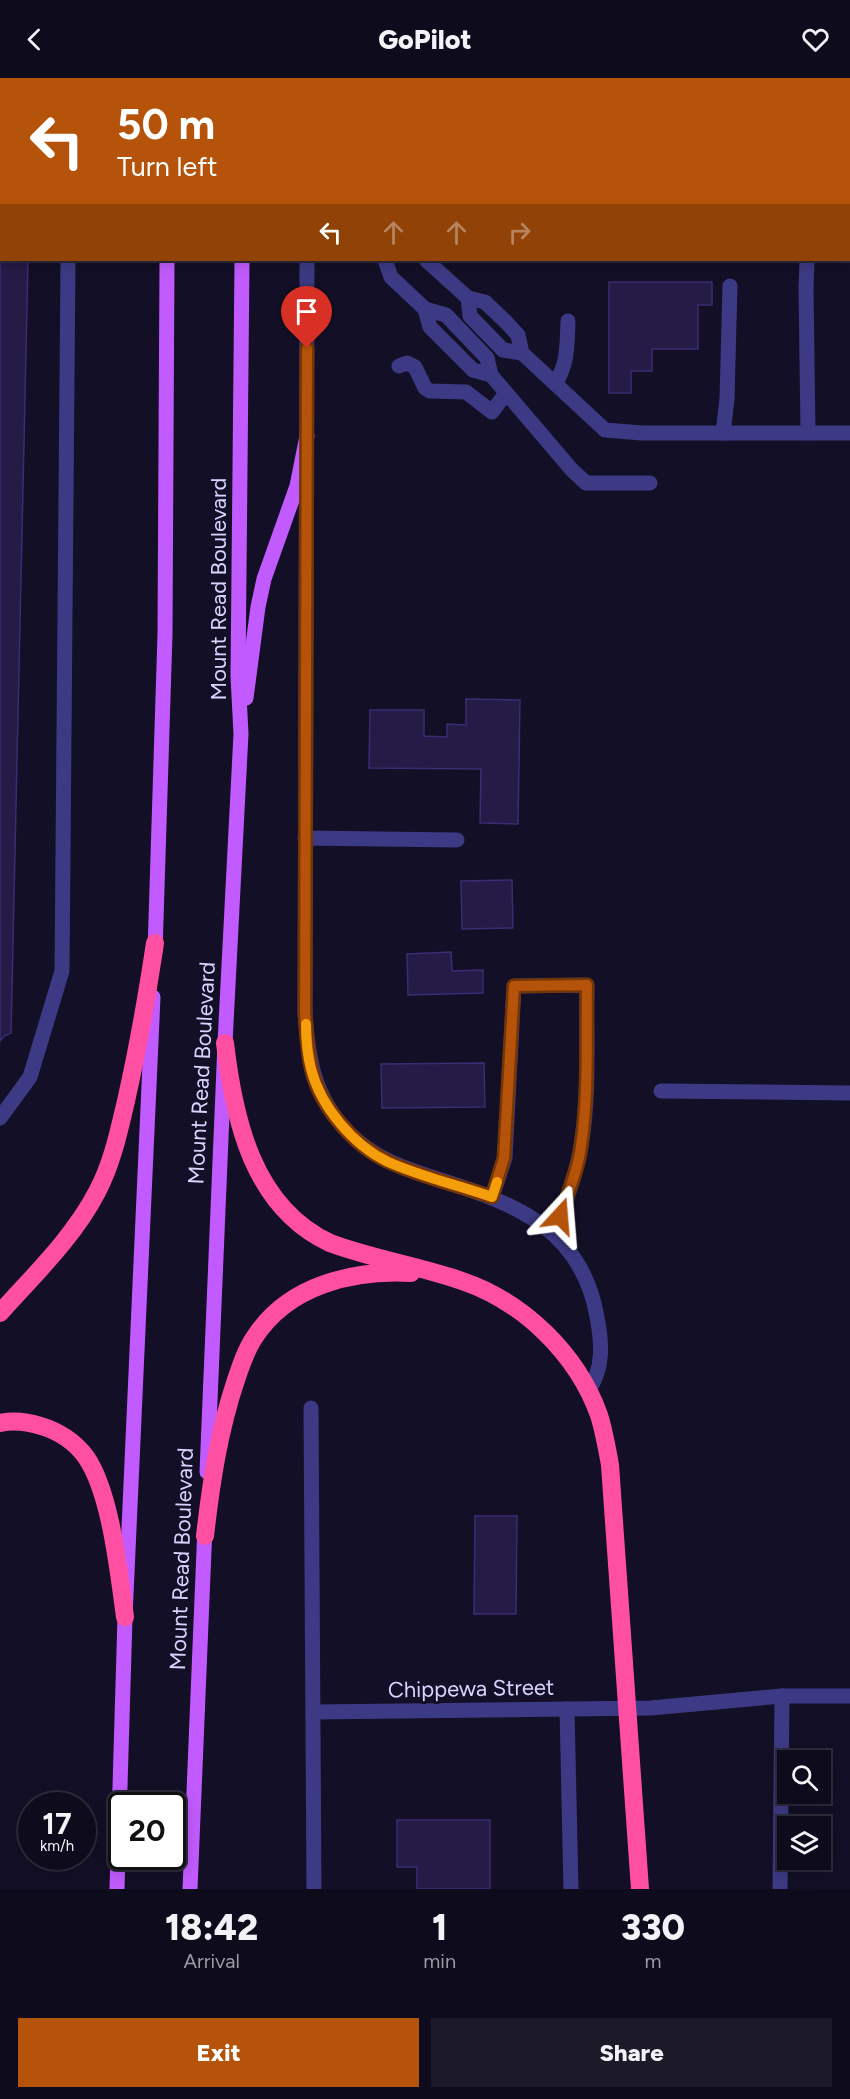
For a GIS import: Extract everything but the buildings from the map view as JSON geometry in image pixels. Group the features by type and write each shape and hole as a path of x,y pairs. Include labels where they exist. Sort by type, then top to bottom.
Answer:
{"highway":[{"path":"0,1313 63,1242 85,1212 105,1177 128,1090 144,1016 155,943"},
{"path":"225,1043 234,1103 248,1149 261,1180 280,1207 302,1227 330,1243 449,1277 494,1294 524,1314 563,1353 588,1391 599,1416 610,1465 640,1889"},
{"path":"205,1536 214,1468 228,1407 246,1352 265,1324 302,1293 350,1277 388,1273 449,1277"},
{"path":"0,1423 19,1422 46,1427 69,1440 86,1456 97,1478 106,1509 125,1617"}],"main road":[{"path":"117,1889 125,1617 155,943 165,634 166,261"},
{"name":"Mount Read Boulevard","path":"190,1889 225,1043 241,734 238,675 242,261"},
{"path":"241,734 262,588 271,555 297,486 307,436"}],"street":[{"path":"0,1118 30,1077 62,971 68,261"},
{"path":"307,261 305,1012 308,1050 316,1083 340,1122 372,1153 402,1167 492,1197 520,1210 554,1234 578,1264 591,1291 596,1308 601,1347 599,1368 588,1391"},
{"path":"385,261 391,277 425,309 430,327 473,370 491,375 572,470 586,483 650,483"},
{"path":"427,261 468,298 485,302 518,335 522,353"},
{"path":"807,261 808,433"},
{"path":"723,433 727,399 730,286"},
{"path":"468,298 471,316 503,350 522,353 605,430 642,433 850,433"},
{"path":"555,384 563,372 567,357 568,321"},
{"path":"399,366 407,363 415,367 425,388 430,391 466,392 492,412 506,393"},
{"path":"305,838 457,840"},
{"path":"492,1197 504,1158 514,986 587,985 585,1118 573,1181 554,1234"},
{"path":"662,1091 850,1093"},
{"path":"311,1408 314,1889"},
{"path":"780,1889 782,1696"},
{"name":"Chippewa Street","path":"314,1712 628,1709 782,1696 850,1696"},
{"path":"567,1709 571,1889"}],"slow traffic":[{"path":"306,1024 311,1068 323,1097 348,1132 372,1153 402,1167 492,1197 497,1182"}],"route":[{"path":"307,348 305,1012 311,1068 316,1083 331,1110 348,1132 372,1153 402,1167 492,1197 504,1158 514,986 587,985 585,1118 573,1181 560,1216"}]}
